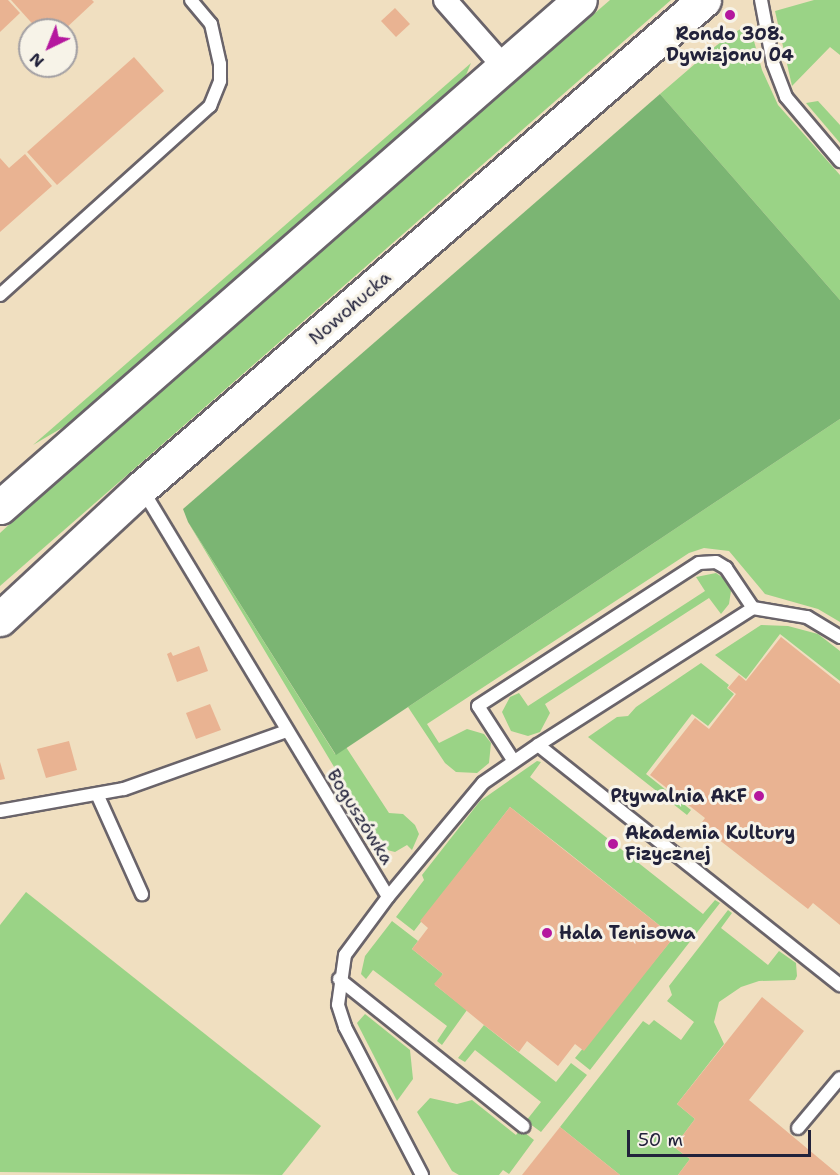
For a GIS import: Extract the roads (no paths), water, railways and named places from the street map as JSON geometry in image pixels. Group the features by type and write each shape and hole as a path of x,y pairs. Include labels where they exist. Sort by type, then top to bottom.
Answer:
{"main road":[{"path":"0,507 580,0"},
{"name":"Nowohucka","path":"0,619 141,488 704,0"}],"street":[{"path":"445,0 504,67"}],"lane":[{"path":"0,296 194,125 210,106 220,81 220,64 211,24 191,0"},
{"path":"761,0 773,63 786,97 840,161"},
{"name":"Boguszówka","path":"141,488 388,897"},
{"path":"513,760 478,706 690,567 707,561 726,568 753,608"},
{"path":"422,1175 345,1027 338,1005 339,979 351,945 388,897 470,796 513,760 753,608 807,616 840,637"},
{"path":"0,811 124,789 287,731"},
{"path":"538,745 840,985"},
{"path":"97,794 142,894"},
{"path":"339,979 523,1126"},
{"path":"798,1128 840,1078"}],"place":[{"name":"Rondo 308. Dywizjonu 04","path":"730,15"},
{"name":"Pływalnia AKF","path":"759,796"},
{"name":"Akademia Kultury Fizycznej","path":"613,844"},
{"name":"Hala Tenisowa","path":"547,933"}]}
